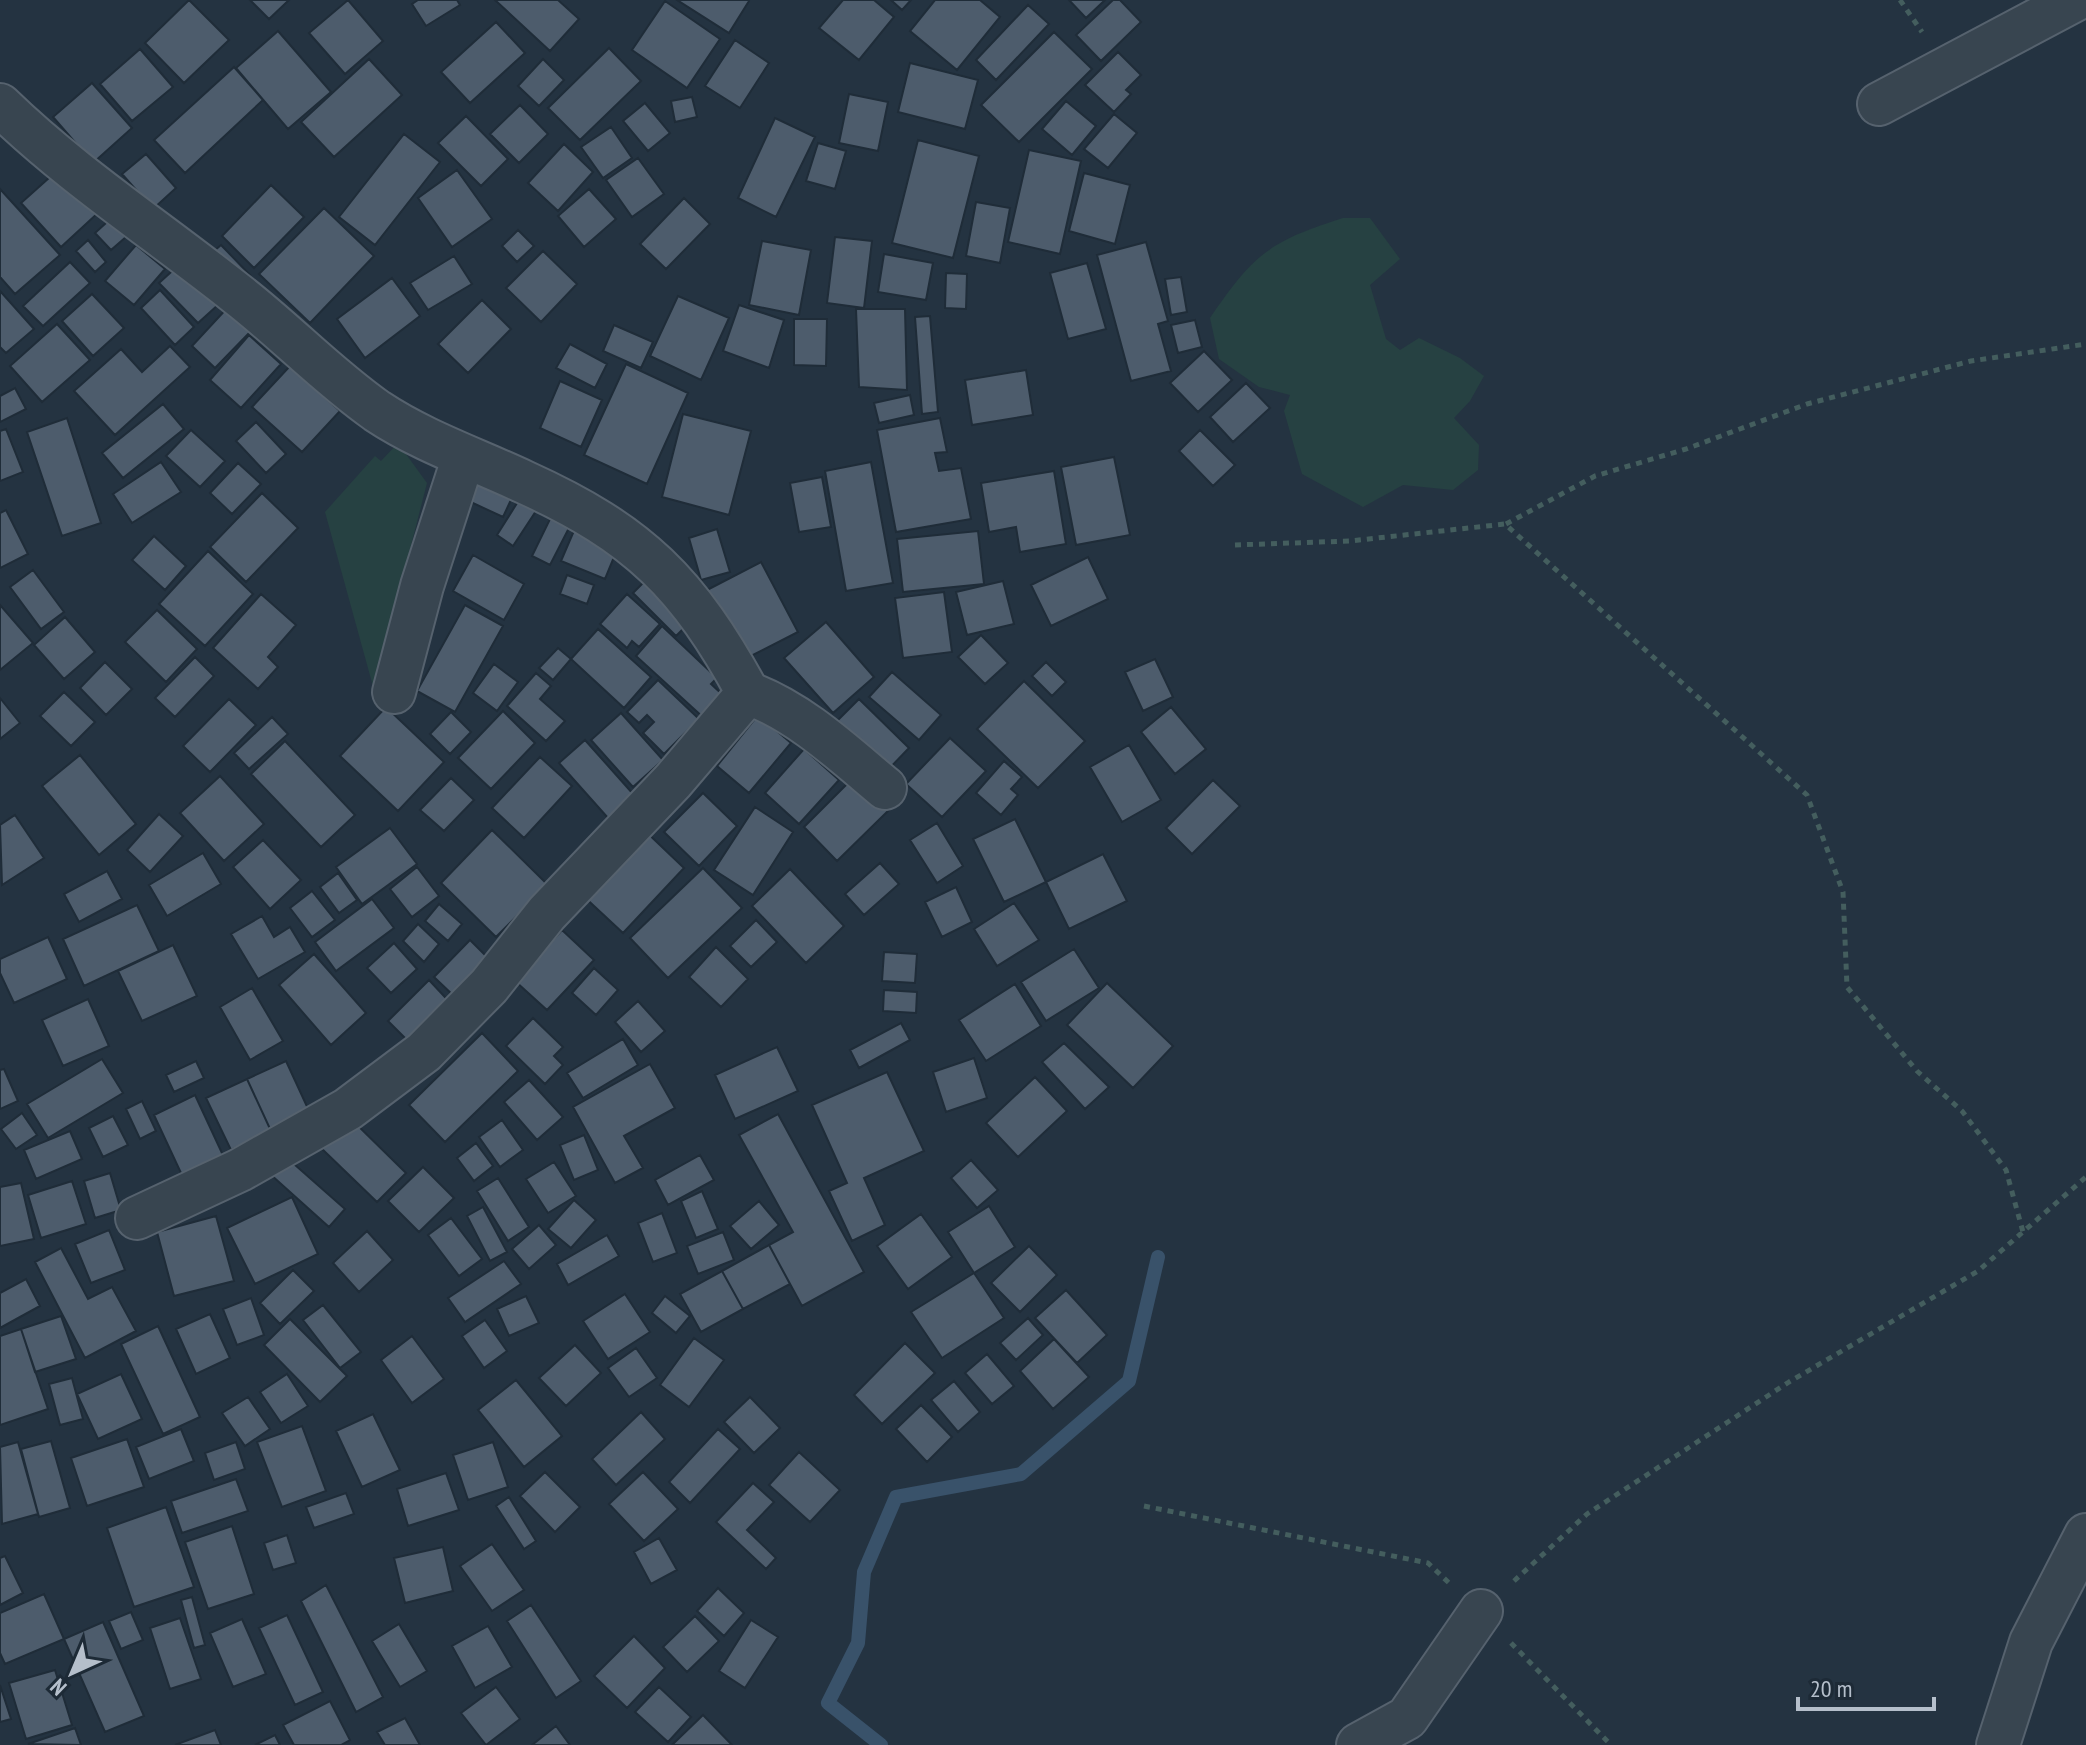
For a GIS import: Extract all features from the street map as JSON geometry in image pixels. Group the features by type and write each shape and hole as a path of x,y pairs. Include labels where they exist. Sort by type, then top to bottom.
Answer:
{"street":[{"path":"1879,104 2075,0"},
{"path":"0,105 138,222 257,309 367,403 392,420 598,520 652,559 670,576 705,620 748,693 813,730 885,788"},
{"path":"394,692 422,586 464,456"},
{"path":"137,1218 240,1170 348,1109 424,1052 489,986 547,913 673,781 748,693"},
{"path":"1998,1745 2031,1642 2086,1535"},
{"path":"1358,1745 1407,1718 1481,1611"}],"path":[{"path":"1235,545 1350,541 1505,524 1595,476 1686,449 1807,404 1971,361 2086,344"},
{"path":"1505,524 1807,795 1843,892 1847,987 1917,1071 1962,1111 2006,1170 2023,1232"},
{"path":"1481,1611 1587,1514 1789,1382 1978,1271 2086,1177"},
{"path":"1144,1506 1428,1563 1481,1611 1611,1745"}],"green space":[{"path":"1343,218 1370,218 1400,259 1370,285 1386,339 1400,350 1419,338 1460,358 1484,376 1470,401 1454,418 1479,445 1478,470 1453,490 1403,485 1363,507 1302,474 1284,411 1290,395 1259,387 1219,359 1210,318 1239,279 1280,243"},
{"path":"398,443 427,483 374,690 325,512 375,456 381,461"}],"building":[{"path":"189,0 229,40 184,83 145,43"},
{"path":"250,0 289,0 269,19"},
{"path":"348,0 383,41 345,74 309,33"},
{"path":"418,0 457,0 460,5 426,26 412,4"},
{"path":"495,0 558,0 579,19 550,51"},
{"path":"677,0 748,0 749,1 729,33"},
{"path":"843,0 874,0 894,17 859,60 819,28"},
{"path":"891,0 911,0 902,10"},
{"path":"935,0 980,0 1000,17 957,70 910,31"},
{"path":"1069,0 1105,0 1086,18"},
{"path":"1113,0 1120,0 1141,22 1101,61 1076,35"},
{"path":"665,1 720,39 687,88 632,50"},
{"path":"1028,5 1049,24 996,80 976,60"},
{"path":"496,22 525,53 470,103 441,72"},
{"path":"278,31 331,92 288,129 236,68"},
{"path":"1054,32 1092,69 1019,142 981,105"},
{"path":"735,40 769,63 740,108 705,86"},
{"path":"609,48 641,81 580,140 548,108"},
{"path":"140,49 173,87 132,121 100,84"},
{"path":"1118,52 1141,75 1126,90 1131,94 1114,112 1085,85"},
{"path":"369,59 402,95 334,157 301,122"},
{"path":"543,59 564,80 539,106 518,86"},
{"path":"910,63 978,80 965,129 898,112"},
{"path":"234,67 263,100 185,173 154,140"},
{"path":"92,83 132,128 93,163 53,117"},
{"path":"849,94 888,102 878,151 839,143"},
{"path":"692,97 697,117 675,122 671,101"},
{"path":"1066,101 1096,126 1072,155 1042,129"},
{"path":"645,103 670,133 648,151 623,121"},
{"path":"520,105 548,134 519,163 490,134"},
{"path":"1114,114 1137,133 1108,168 1084,149"},
{"path":"466,116 508,159 481,186 438,143"},
{"path":"775,118 815,137 776,217 738,198"},
{"path":"611,127 632,158 603,178 581,147"},
{"path":"404,134 440,162 375,245 339,217"},
{"path":"918,140 979,156 953,258 892,243"},
{"path":"818,143 846,151 835,189 806,181"},
{"path":"564,144 593,172 558,211 528,183"},
{"path":"1029,150 1081,161 1060,254 1008,242"},
{"path":"146,154 176,188 153,209 122,174"},
{"path":"638,158 664,194 632,217 606,180"},
{"path":"59,169 99,212 61,247 21,203"},
{"path":"457,170 492,219 452,247 418,198"},
{"path":"1084,173 1130,185 1115,244 1069,231"},
{"path":"271,185 304,217 254,268 222,236"},
{"path":"0,189 60,255 15,294 0,277"},
{"path":"589,189 616,219 584,247 558,216"},
{"path":"684,198 710,224 666,269 640,244"},
{"path":"976,202 1010,208 1000,263 966,256"},
{"path":"324,208 374,256 310,323 259,274"},
{"path":"118,212 134,230 111,250 95,233"},
{"path":"518,230 534,246 517,262 502,246"},
{"path":"835,237 872,241 864,308 827,303"},
{"path":"88,240 106,262 95,272 76,251"},
{"path":"762,241 811,250 799,315 749,305"},
{"path":"1146,242 1168,321 1158,324 1171,371 1131,381 1097,255"},
{"path":"136,245 165,269 134,305 105,281"},
{"path":"221,245 250,275 236,288 207,257"},
{"path":"543,251 577,284 541,322 506,288"},
{"path":"884,254 933,263 926,300 878,292"},
{"path":"454,256 472,284 428,310 410,283"},
{"path":"70,262 90,283 43,326 23,306"},
{"path":"181,263 219,304 198,323 159,283"},
{"path":"1087,263 1106,329 1068,339 1050,273"},
{"path":"946,273 967,274 966,309 945,308"},
{"path":"1181,277 1187,312 1171,315 1165,279"},
{"path":"392,278 420,316 365,358 337,319"},
{"path":"160,290 194,327 175,345 141,308"},
{"path":"0,291 34,329 6,353 0,347"},
{"path":"92,294 124,328 93,356 62,321"},
{"path":"678,296 729,318 701,380 650,356"},
{"path":"482,300 511,329 468,373 438,344"},
{"path":"739,305 784,320 769,368 723,351"},
{"path":"229,306 253,329 215,368 192,346"},
{"path":"856,309 905,309 907,390 859,387"},
{"path":"930,316 938,412 922,414 915,317"},
{"path":"794,319 827,319 826,366 794,365"},
{"path":"1195,320 1202,347 1178,353 1171,325"},
{"path":"57,324 90,360 42,402 10,366"},
{"path":"614,325 653,342 641,368 603,351"},
{"path":"249,335 281,364 241,408 210,380"},
{"path":"570,344 607,364 595,388 556,368"},
{"path":"170,346 190,367 115,435 74,391 121,349 142,372"},
{"path":"1204,351 1232,380 1198,412 1170,383"},
{"path":"626,364 688,393 647,484 584,455"},
{"path":"290,366 340,411 302,452 252,407"},
{"path":"1026,370 1033,415 972,425 965,380"},
{"path":"560,381 602,400 581,447 540,428"},
{"path":"1246,383 1270,408 1233,442 1210,417"},
{"path":"15,388 26,409 0,422 0,396"},
{"path":"910,395 914,415 879,423 874,403"},
{"path":"163,404 184,429 123,478 102,453"},
{"path":"683,414 751,431 729,515 662,497"},
{"path":"67,418 101,523 62,536 27,432"},
{"path":"940,418 947,452 935,453 939,471 961,468 971,519 896,532 877,430"},
{"path":"256,422 286,454 266,473 236,441"},
{"path":"6,429 23,472 0,481 0,431"},
{"path":"191,430 225,461 200,487 166,456"},
{"path":"1200,430 1235,465 1213,486 1179,451"},
{"path":"1114,457 1130,535 1076,545 1061,467"},
{"path":"161,462 181,492 132,523 113,494"},
{"path":"871,462 893,583 846,591 825,471"},
{"path":"238,463 261,484 232,514 210,493"},
{"path":"474,469 516,489 503,517 460,497"},
{"path":"1054,471 1066,544 1020,552 1016,527 989,532 981,483"},
{"path":"822,477 831,527 799,532 790,483"},
{"path":"262,493 298,528 246,582 210,547"},
{"path":"519,500 536,511 513,546 497,535"},
{"path":"6,510 28,554 0,568 0,513"},
{"path":"551,517 570,526 550,565 532,556"},
{"path":"576,526 619,545 605,579 561,561"},
{"path":"717,529 730,572 701,580 689,538"},
{"path":"978,531 984,584 903,592 897,539"},
{"path":"154,536 186,566 165,590 132,560"},
{"path":"208,551 253,594 205,646 159,604"},
{"path":"473,555 524,584 504,620 453,591"},
{"path":"1088,557 1108,599 1051,626 1031,585"},
{"path":"761,562 798,632 743,660 707,590"},
{"path":"33,570 64,612 41,629 10,587"},
{"path":"653,573 696,616 676,636 633,593"},
{"path":"567,575 594,585 587,604 560,594"},
{"path":"1003,581 1014,624 967,635 956,592"},
{"path":"944,592 952,652 903,658 895,598"},
{"path":"261,594 296,625 268,657 278,667 258,689 213,648"},
{"path":"627,594 660,624 639,647 632,641 627,648 600,624"},
{"path":"0,605 33,643 0,670"},
{"path":"465,605 503,626 455,712 417,691"},
{"path":"157,610 197,649 166,682 125,642"},
{"path":"65,617 95,652 64,679 34,645"},
{"path":"826,622 874,677 833,713 784,658"},
{"path":"662,626 717,678 711,684 725,697 705,719 636,656"},
{"path":"598,629 651,677 624,708 571,659"},
{"path":"981,635 1008,663 985,684 958,657"},
{"path":"558,648 571,659 553,680 539,668"},
{"path":"195,657 214,676 175,717 155,698"},
{"path":"1155,659 1173,697 1143,711 1125,672"},
{"path":"105,662 132,689 106,715 80,688"},
{"path":"1046,662 1066,682 1052,696 1032,676"},
{"path":"494,664 518,682 497,711 473,693"},
{"path":"892,672 941,715 919,740 869,697"},
{"path":"536,673 551,686 540,699 565,721 546,741 507,706"},
{"path":"658,680 699,719 664,754 643,733 654,722 647,715 639,723 627,712"},
{"path":"1024,681 1085,741 1038,788 977,729"},
{"path":"64,692 95,722 71,746 40,716"},
{"path":"0,698 20,723 0,739"},
{"path":"229,699 256,725 210,772 183,746"},
{"path":"859,699 909,748 882,776 832,726"},
{"path":"386,707 444,762 398,811 340,756"},
{"path":"1171,707 1206,749 1175,774 1141,732"},
{"path":"503,711 535,743 491,789 458,758"},
{"path":"451,712 471,732 450,754 430,734"},
{"path":"621,713 663,760 633,787 591,740"},
{"path":"758,715 791,743 749,793 717,766"},
{"path":"272,717 288,734 249,769 234,753"},
{"path":"950,738 986,771 942,817 906,784"},
{"path":"585,740 634,795 608,818 559,763"},
{"path":"285,741 355,815 321,847 251,774"},
{"path":"1129,745 1161,800 1122,822 1090,767"},
{"path":"804,749 839,780 799,824 765,793"},
{"path":"80,755 136,824 99,855 42,786"},
{"path":"540,757 572,786 524,838 492,808"},
{"path":"1004,761 1022,777 1011,789 1018,795 1001,815 976,793"},
{"path":"857,774 891,808 837,861 804,827"},
{"path":"220,776 264,824 224,861 180,813"},
{"path":"451,778 474,800 444,831 420,810"},
{"path":"1213,780 1240,806 1192,854 1166,828"},
{"path":"703,793 737,826 699,866 664,832"},
{"path":"755,807 793,832 753,895 714,870"},
{"path":"159,814 183,836 150,872 127,850"},
{"path":"15,815 44,858 2,885 0,825"},
{"path":"1015,819 1046,882 1004,902 973,839"},
{"path":"937,823 963,866 937,883 910,840"},
{"path":"640,826 684,868 623,933 579,892"},
{"path":"390,828 417,864 362,904 336,867"},
{"path":"492,830 548,885 496,937 441,883"},
{"path":"263,840 301,880 270,909 233,867"},
{"path":"203,853 221,884 167,916 149,885"},
{"path":"1103,854 1127,901 1069,929 1046,882"},
{"path":"880,863 899,884 864,915 845,894"},
{"path":"417,867 439,896 412,917 390,889"},
{"path":"703,868 742,908 668,978 630,938"},
{"path":"790,869 844,926 806,963 752,906"},
{"path":"107,871 122,899 79,922 64,894"},
{"path":"338,873 357,900 339,913 320,887"},
{"path":"956,887 972,922 942,937 925,902"},
{"path":"312,891 335,920 312,937 290,908"},
{"path":"372,899 394,928 336,971 315,942"},
{"path":"1014,903 1039,940 997,966 974,929"},
{"path":"439,904 462,924 448,941 425,921"},
{"path":"137,905 159,951 84,986 63,939"},
{"path":"262,916 274,937 290,927 305,952 258,979 231,934"},
{"path":"756,920 777,942 751,967 730,946"},
{"path":"418,924 439,944 424,962 403,941"},
{"path":"562,930 594,960 547,1010 515,981"},
{"path":"48,937 67,979 14,1003 0,973 0,959"},
{"path":"470,940 492,962 456,998 434,977"},
{"path":"394,943 417,969 391,993 367,968"},
{"path":"173,945 197,996 142,1021 118,971"},
{"path":"716,947 748,979 721,1007 689,977"},
{"path":"1074,949 1099,988 1046,1021 1021,982"},
{"path":"884,952 917,954 915,983 882,981"},
{"path":"314,954 366,1013 331,1045 279,985"},
{"path":"594,968 618,990 596,1015 572,993"},
{"path":"429,980 457,1010 417,1050 388,1021"},
{"path":"1107,983 1173,1046 1133,1088 1067,1025"},
{"path":"1015,984 1041,1026 986,1061 959,1020"},
{"path":"252,988 283,1041 250,1060 220,1007"},
{"path":"884,990 917,992 916,1013 883,1011"},
{"path":"88,999 109,1046 63,1066 42,1020"},
{"path":"638,1001 665,1031 641,1052 615,1022"},
{"path":"533,1018 563,1047 554,1056 563,1065 545,1084 506,1046"},
{"path":"901,1023 910,1040 859,1068 850,1050"},
{"path":"482,1033 518,1071 445,1142 409,1105"},
{"path":"623,1039 638,1065 583,1098 567,1073"},
{"path":"1064,1043 1109,1087 1085,1109 1042,1062"},
{"path":"777,1047 798,1091 735,1119 715,1075"},
{"path":"974,1058 987,1098 946,1112 933,1072"},
{"path":"102,1059 123,1093 48,1138 27,1104"},
{"path":"196,1061 204,1078 174,1092 166,1075"},
{"path":"286,1061 310,1113 271,1131 247,1079"},
{"path":"650,1064 675,1108 624,1136 643,1168 615,1183 573,1107"},
{"path":"4,1069 18,1101 0,1109 0,1070"},
{"path":"887,1072 924,1151 864,1178 885,1225 852,1241 829,1191 847,1183 812,1105"},
{"path":"1035,1077 1067,1111 1018,1157 986,1123"},
{"path":"247,1079 271,1131 231,1150 206,1098"},
{"path":"529,1080 563,1117 537,1140 504,1102"},
{"path":"195,1095 228,1166 187,1186 154,1115"},
{"path":"142,1101 156,1131 140,1139 126,1109"},
{"path":"22,1113 37,1135 16,1149 1,1129"},
{"path":"778,1114 864,1272 802,1306 769,1245 793,1232 739,1135"},
{"path":"113,1116 128,1145 103,1157 89,1128"},
{"path":"349,1117 406,1173 377,1202 320,1147"},
{"path":"502,1120 523,1150 500,1167 479,1137"},
{"path":"70,1131 82,1159 36,1179 24,1150"},
{"path":"584,1135 598,1170 574,1180 560,1145"},
{"path":"476,1143 493,1166 474,1181 457,1158"},
{"path":"700,1155 714,1180 668,1205 655,1180"},
{"path":"286,1157 345,1209 329,1227 270,1174"},
{"path":"971,1160 998,1190 977,1208 951,1178"},
{"path":"554,1162 576,1196 548,1213 526,1179"},
{"path":"423,1167 454,1198 419,1232 388,1201"},
{"path":"110,1173 121,1210 95,1218 84,1181"},
{"path":"498,1178 529,1227 508,1241 477,1191"},
{"path":"72,1181 86,1224 41,1238 28,1195"},
{"path":"21,1183 34,1239 0,1246 0,1187"},
{"path":"702,1191 718,1229 696,1238 681,1201"},
{"path":"292,1197 318,1254 255,1284 227,1228"},
{"path":"574,1200 596,1220 571,1248 548,1229"},
{"path":"759,1201 779,1225 751,1249 730,1226"},
{"path":"989,1206 1015,1247 974,1273 948,1232"},
{"path":"483,1207 507,1252 490,1261 467,1216"},
{"path":"662,1213 677,1253 653,1262 638,1223"},
{"path":"921,1214 952,1257 908,1289 877,1246"},
{"path":"216,1216 234,1281 174,1296 157,1232"},
{"path":"451,1218 482,1259 459,1276 428,1235"},
{"path":"539,1225 556,1245 529,1269 512,1249"},
{"path":"109,1230 125,1270 91,1283 75,1244"},
{"path":"367,1231 393,1260 359,1292 333,1263"},
{"path":"723,1232 734,1260 698,1274 687,1246"},
{"path":"607,1235 619,1256 568,1285 557,1264"},
{"path":"769,1245 790,1284 743,1309 722,1271"},
{"path":"1029,1246 1057,1275 1020,1312 991,1283"},
{"path":"61,1248 88,1299 112,1287 136,1331 85,1358 35,1262"},
{"path":"504,1261 521,1284 465,1322 448,1298"},
{"path":"293,1270 314,1291 280,1324 260,1303"},
{"path":"722,1271 743,1309 701,1332 680,1294"},
{"path":"974,1273 1004,1318 942,1358 911,1312"},
{"path":"26,1279 40,1306 0,1328 0,1293"},
{"path":"1066,1290 1107,1335 1077,1363 1035,1318"},
{"path":"625,1294 650,1332 608,1359 583,1321"},
{"path":"526,1296 539,1323 509,1336 497,1309"},
{"path":"665,1296 690,1316 676,1333 652,1313"},
{"path":"251,1298 264,1335 237,1345 223,1309"},
{"path":"323,1305 361,1352 340,1368 303,1320"},
{"path":"210,1314 230,1358 196,1374 176,1329"},
{"path":"61,1316 76,1359 35,1372 21,1329"},
{"path":"1028,1318 1043,1335 1016,1360 1000,1343"},
{"path":"290,1319 347,1376 320,1402 264,1345"},
{"path":"485,1320 507,1351 484,1368 462,1336"},
{"path":"158,1326 200,1417 163,1434 121,1344"},
{"path":"21,1329 48,1409 0,1425 0,1336"},
{"path":"412,1336 444,1379 412,1403 381,1360"},
{"path":"694,1338 724,1360 689,1407 660,1385"},
{"path":"1054,1339 1089,1377 1053,1409 1020,1371"},
{"path":"905,1343 935,1373 882,1424 854,1395"},
{"path":"575,1345 601,1373 566,1406 539,1378"},
{"path":"636,1348 657,1378 629,1397 608,1368"},
{"path":"987,1354 1014,1386 992,1404 965,1373"},
{"path":"121,1374 142,1419 98,1439 77,1394"},
{"path":"287,1374 308,1406 281,1423 260,1392"},
{"path":"72,1378 83,1419 60,1425 49,1384"},
{"path":"516,1380 562,1436 524,1467 478,1410"},
{"path":"954,1381 980,1412 958,1432 931,1400"},
{"path":"248,1397 270,1429 245,1446 222,1413"},
{"path":"750,1397 780,1428 754,1453 724,1422"},
{"path":"921,1405 952,1437 927,1462 896,1429"},
{"path":"641,1412 665,1439 616,1485 592,1459"},
{"path":"373,1414 400,1470 362,1487 336,1431"},
{"path":"302,1426 326,1491 282,1507 257,1442"},
{"path":"181,1429 194,1461 149,1479 136,1447"},
{"path":"718,1429 740,1449 690,1503 669,1482"},
{"path":"127,1439 144,1487 87,1506 71,1458"},
{"path":"51,1441 70,1508 39,1517 21,1449"},
{"path":"18,1442 38,1514 2,1524 0,1447"},
{"path":"236,1442 245,1469 214,1480 205,1453"},
{"path":"493,1442 508,1487 468,1500 453,1455"},
{"path":"799,1452 840,1490 810,1522 769,1485"},
{"path":"545,1472 580,1507 555,1532 520,1496"},
{"path":"643,1472 678,1509 644,1541 609,1504"},
{"path":"446,1473 459,1510 408,1526 397,1489"},
{"path":"236,1479 248,1511 182,1533 171,1501"},
{"path":"753,1483 774,1502 747,1530 776,1558 766,1569 716,1522"},
{"path":"346,1493 354,1514 314,1528 306,1507"},
{"path":"509,1497 536,1541 524,1549 496,1506"},
{"path":"166,1507 194,1587 134,1607 107,1528"},
{"path":"232,1526 254,1594 208,1609 185,1542"},
{"path":"287,1535 296,1563 273,1570 264,1543"},
{"path":"659,1538 677,1570 651,1584 634,1552"},
{"path":"492,1544 524,1590 492,1611 460,1566"},
{"path":"443,1547 453,1591 405,1603 394,1558"},
{"path":"5,1556 23,1593 0,1605 0,1558"},
{"path":"326,1585 383,1697 356,1712 301,1601"},
{"path":"718,1588 744,1613 724,1636 697,1611"},
{"path":"44,1594 64,1639 5,1664 0,1653 0,1613"},
{"path":"192,1597 205,1645 194,1648 181,1600"},
{"path":"531,1605 581,1681 556,1698 507,1621"},
{"path":"131,1612 143,1640 121,1649 109,1621"},
{"path":"287,1615 323,1692 295,1705 259,1628"},
{"path":"695,1616 719,1641 687,1672 663,1647"},
{"path":"180,1618 201,1679 170,1689 150,1628"},
{"path":"242,1619 266,1674 233,1687 210,1633"},
{"path":"751,1620 778,1637 745,1688 719,1671"},
{"path":"103,1622 144,1716 105,1732 64,1639"},
{"path":"399,1624 427,1671 400,1687 372,1641"},
{"path":"488,1626 512,1667 475,1688 452,1646"},
{"path":"634,1636 665,1668 627,1708 594,1676"},
{"path":"55,1670 72,1725 26,1739 9,1683"},
{"path":"0,1685 11,1719 0,1722"},
{"path":"496,1687 520,1719 486,1745 461,1713"},
{"path":"659,1687 691,1717 668,1742 635,1712"},
{"path":"330,1701 350,1740 341,1745 294,1745 283,1725"},
{"path":"703,1715 732,1745 672,1745"},
{"path":"405,1718 420,1745 385,1745 377,1732"},
{"path":"556,1726 570,1745 532,1745"},
{"path":"75,1728 81,1745 28,1744"},
{"path":"215,1730 221,1745 175,1745"},
{"path":"275,1735 280,1745 255,1745"}],"waterway":[{"path":"881,1745 828,1703 858,1643 864,1572 896,1497 1021,1474 1129,1381 1158,1257"}]}
